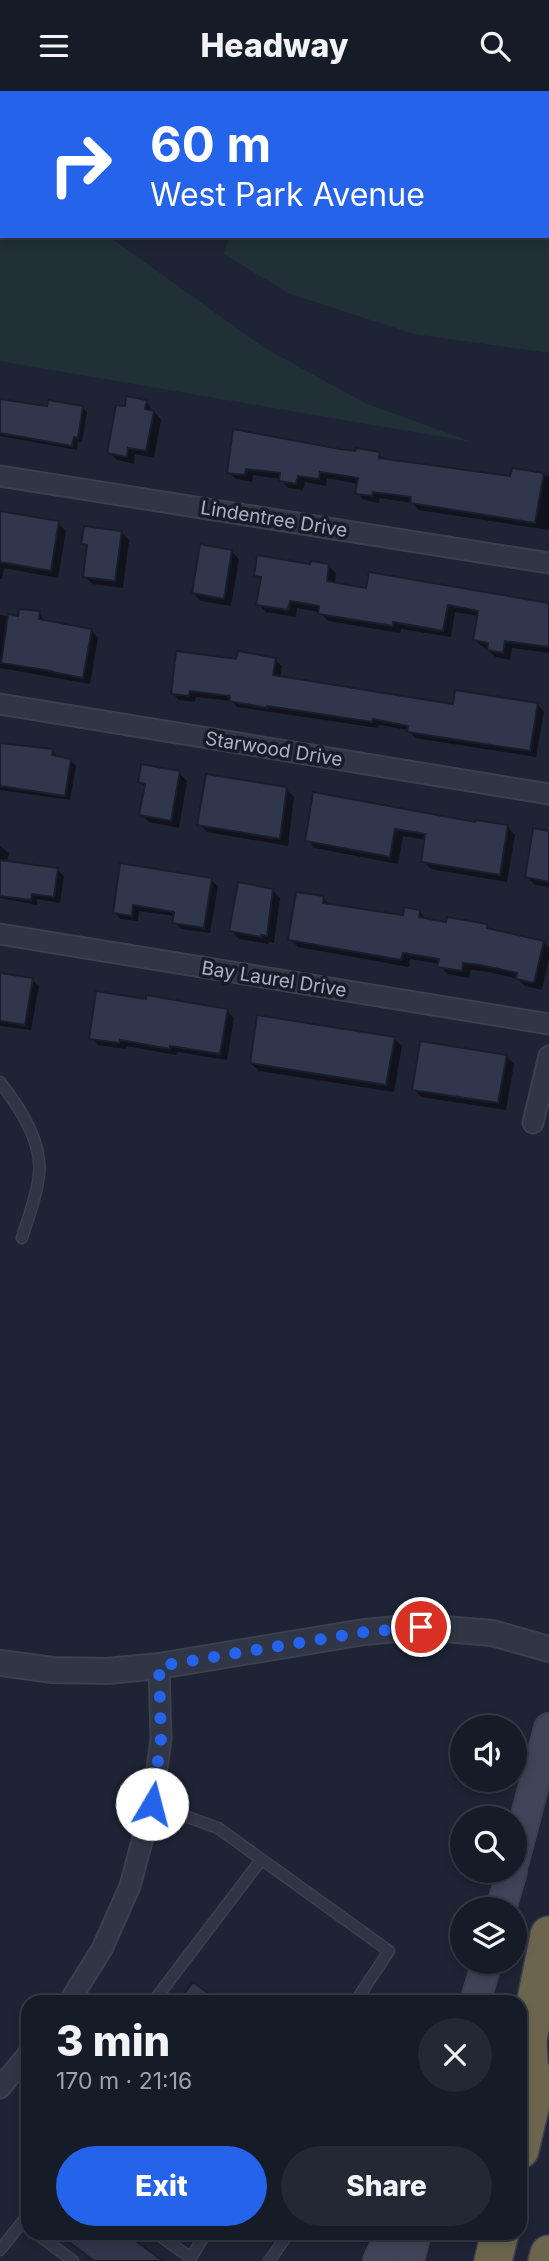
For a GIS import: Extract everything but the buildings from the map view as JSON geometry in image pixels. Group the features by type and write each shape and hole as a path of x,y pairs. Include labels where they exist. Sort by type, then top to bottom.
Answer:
{"highway":[{"path":"531,2103 528,2040 549,1935"},
{"path":"527,2120 549,2030"},
{"path":"493,2261 498,2240"},
{"path":"547,2261 549,2254"}],"main road":[{"path":"527,1812 549,1728"},
{"path":"477,1995 483,1974"},
{"path":"378,2261 388,2240"},
{"path":"409,2261 414,2240"}],"street":[{"name":"Lindentree Drive","path":"0,475 549,563"},
{"name":"Starwood Drive","path":"0,704 549,794"},
{"name":"Bay Laurel Drive","path":"0,934 549,1024"},
{"path":"533,1123 549,1056"},
{"path":"0,1663 53,1670 107,1671 159,1666 364,1632 421,1627 492,1633 549,1650"},
{"path":"73,1995 102,1949 130,1886 152,1804 161,1739 159,1666"},
{"path":"0,2088 21,2062"}],"lane":[{"path":"0,1081 35,1141 38,1159 39,1175 22,1238"},
{"path":"152,1804 218,1828 389,1951 360,1995"},
{"path":"158,1995 261,1860"},
{"path":"0,2250 21,2227"},
{"path":"45,2240 73,2261"},
{"path":"165,2240 190,2260 202,2240"},
{"path":"269,2261 284,2240"}],"shaded area":[{"path":"0,238 111,238 263,347 365,403 472,442 0,361"},
{"path":"228,238 549,238 549,353 414,334 290,294 224,254"}],"route":[{"path":"152,1804 161,1739 159,1666 364,1632 421,1627"}]}
